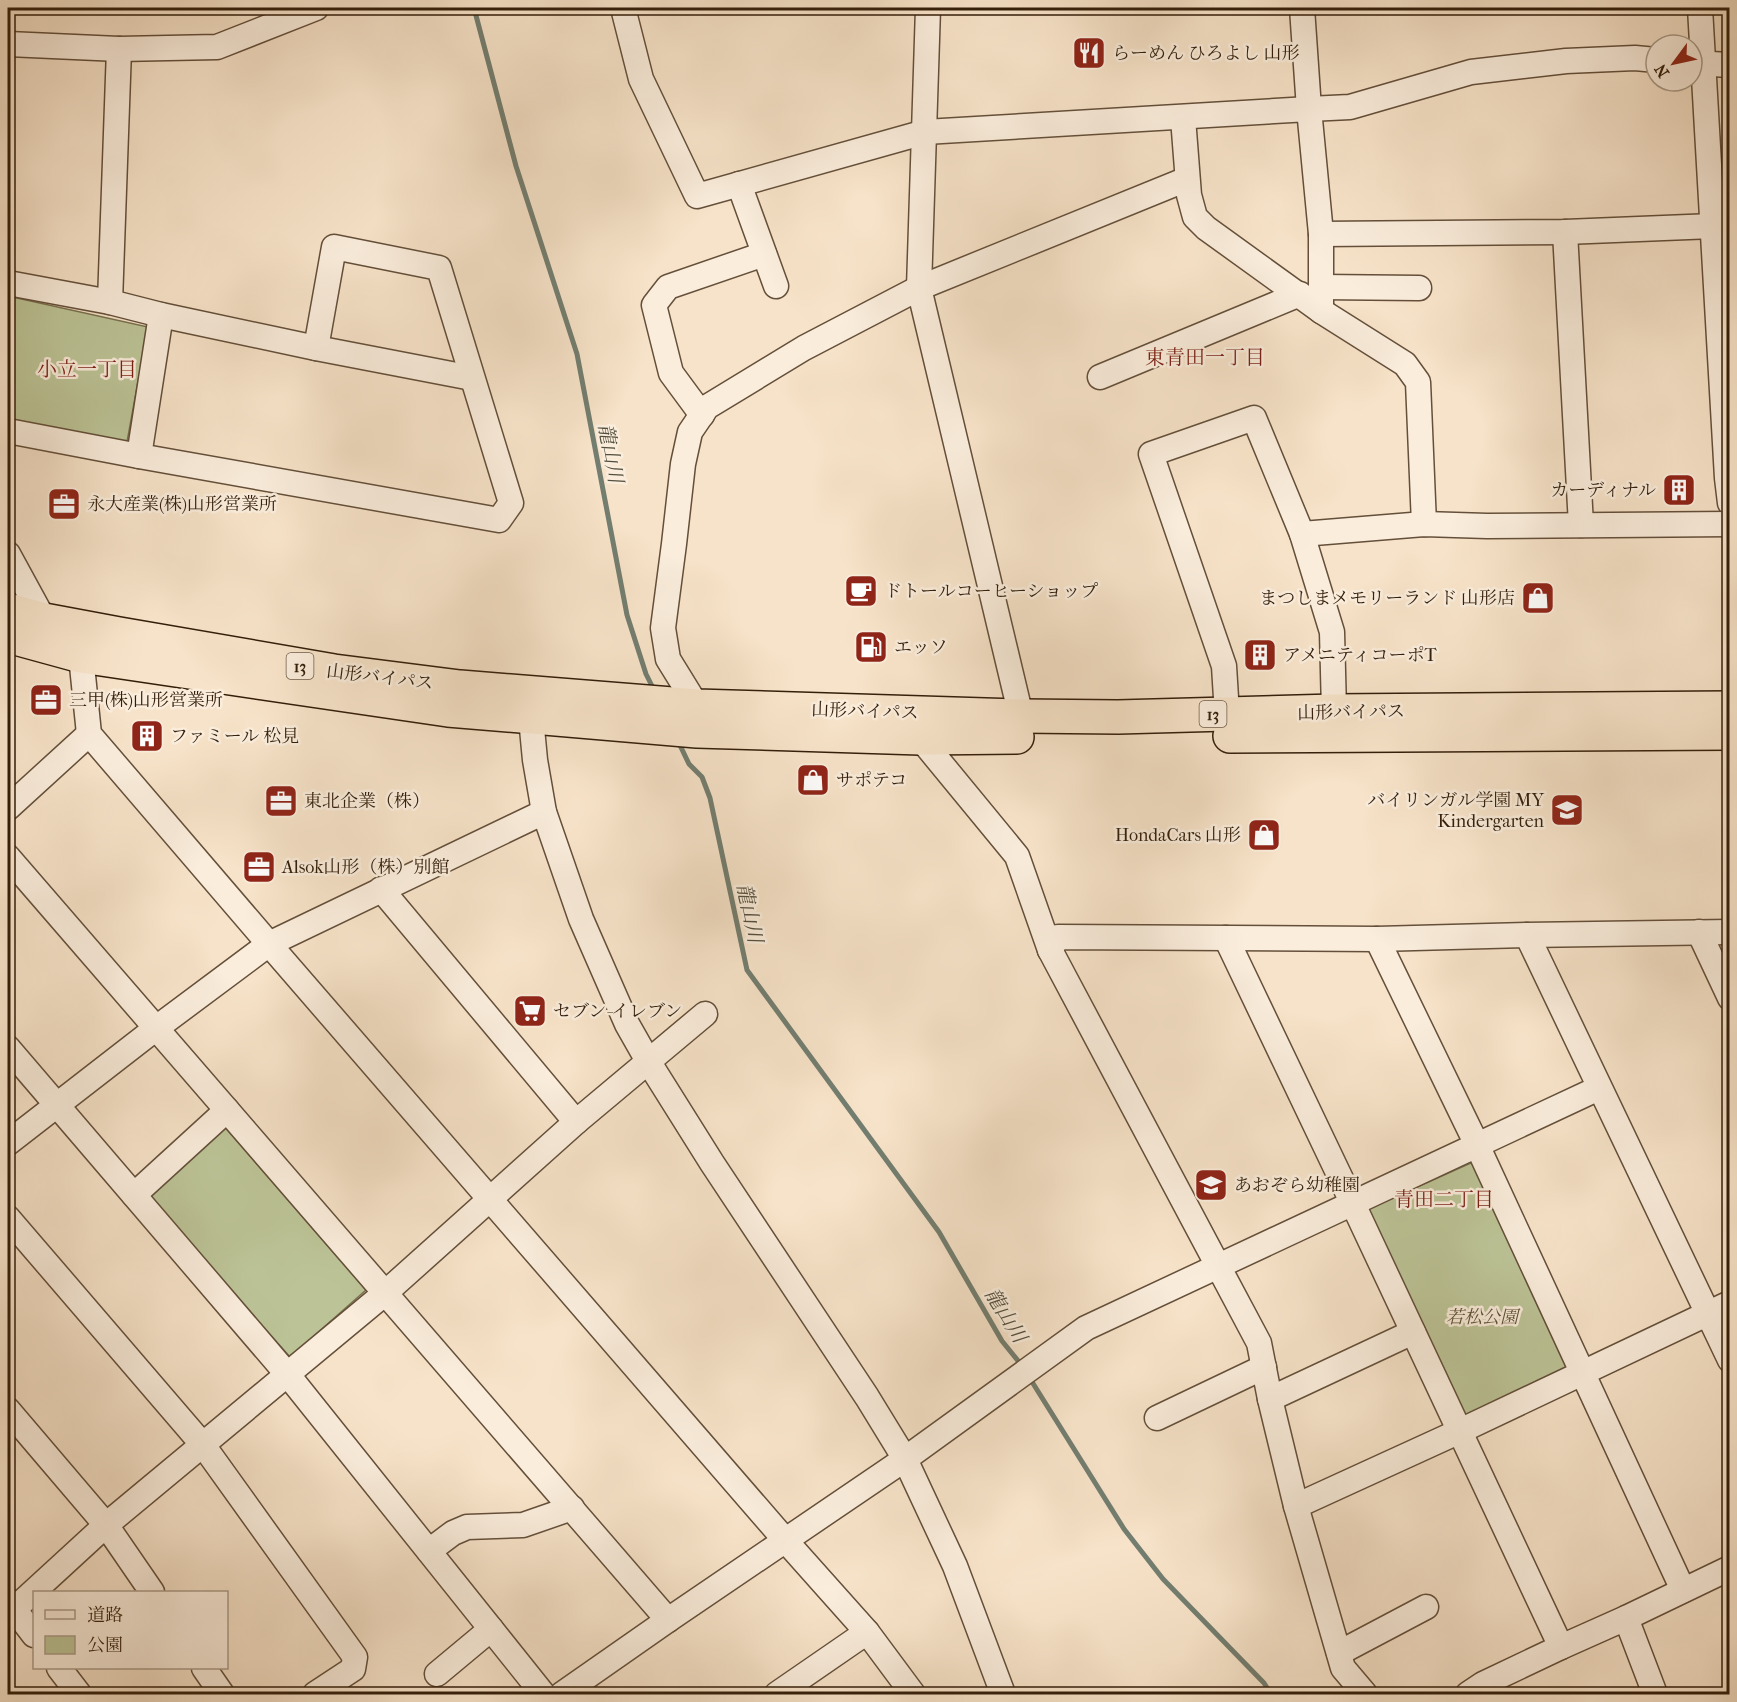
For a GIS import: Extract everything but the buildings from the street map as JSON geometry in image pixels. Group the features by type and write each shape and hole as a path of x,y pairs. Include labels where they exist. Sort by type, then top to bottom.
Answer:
{"highway":[{"name":"山形バイパス","path":"8,610 44,620 334,671 460,687 593,711 920,738 1730,733"},
{"name":"山形バイパス","path":"8,636 81,656 448,710 531,718 593,711"},
{"name":"山形バイパス","path":"697,718 1118,717 1334,711 1730,708"}],"street":[{"path":"8,44 119,49 217,47 316,8"},
{"path":"623,8 641,79 698,196 925,132 1350,107 1471,72 1566,61 1644,59"},
{"path":"928,8 919,288 1021,716"},
{"path":"1302,8 1321,234 1314,297"},
{"path":"1699,33 1700,8"},
{"path":"110,302 119,49"},
{"path":"1704,64 1730,65"},
{"path":"1700,93 1713,226 1727,424 1727,478 1730,503"},
{"path":"1183,118 1187,179 1195,217 1206,228 1314,297 1405,364 1418,382 1424,524"},
{"path":"697,718 668,659 663,628 682,464 690,432 707,407 804,348 919,288 1187,179"},
{"path":"739,184 776,286"},
{"path":"1321,234 1565,232 1713,226"},
{"path":"1565,232 1581,525"},
{"path":"8,431 499,520 511,503 439,268 334,247 316,348"},
{"path":"702,415 671,373 654,305 668,287 764,254"},
{"path":"8,283 110,302 316,348 472,378"},
{"path":"1100,377 1314,297 1419,288"},
{"path":"139,456 161,315"},
{"path":"1227,714 1224,666 1151,454 1254,418 1302,534 1332,632 1334,711"},
{"path":"1302,534 1424,524 1487,526 1730,524"},
{"path":"8,554 44,620"},
{"path":"81,656 89,734 489,1200 784,1540 867,1632 913,1695"},
{"path":"531,718 544,812 581,919 627,1024 712,1163 867,1397 905,1459 955,1566 1004,1695"},
{"path":"8,808 89,734"},
{"path":"920,738 1017,856 1050,950 1259,1343 1296,1506 1343,1668 1365,1695"},
{"path":"8,1143 268,944 544,812"},
{"path":"8,857 668,1620"},
{"path":"381,889 576,1122"},
{"path":"1699,932 1730,998"},
{"path":"1050,950 1058,937 1377,939 1730,932"},
{"path":"1527,935 1599,1088 1719,1308 1730,1360"},
{"path":"1226,938 1561,1647"},
{"path":"1377,939 1477,1145 1683,1590"},
{"path":"33,1634 10,1608 106,1525 384,1294 576,1122 705,1014"},
{"path":"8,1048 288,1375 543,1695"},
{"path":"562,1695 784,1540 905,1459 1086,1328 1599,1088"},
{"path":"134,1195 227,1110"},
{"path":"8,1218 203,1445 355,1657 353,1669 315,1695"},
{"path":"1296,1506 1719,1308"},
{"path":"1270,1399 1413,1332"},
{"path":"1157,1419 1264,1367"},
{"path":"8,1410 106,1525 151,1591"},
{"path":"429,1551 453,1533 467,1527 523,1525 572,1508"},
{"path":"1468,1695 1483,1684 1730,1568"},
{"path":"1339,1653 1426,1607"},
{"path":"1626,1618 1655,1695"},
{"path":"437,1674 491,1629"},
{"path":"777,1695 867,1632"},
{"path":"59,1669 79,1695"},
{"path":"205,1669 222,1695"}],"green space":[{"path":"8,296 148,327 127,442 8,419"},
{"path":"223,1125 366,1290 290,1357 146,1195"},
{"name":"若松公園","path":"1473,1162 1569,1368 1465,1417 1368,1209"}],"waterway":[{"name":"龍山川","path":"474,8 516,166 577,354 627,615 646,674 655,692"},
{"name":"龍山川","path":"678,741 689,764 702,777 710,798 747,970 939,1232 1002,1341 1023,1367"},
{"name":"龍山川","path":"1029,1377 1124,1529 1163,1579 1264,1683 1271,1694"}],"place":[{"name":"らーめん ひろよし 山形","path":"1089,53"},
{"name":"カーディナル","path":"1679,490"},
{"name":"永大産業(株)山形営業所","path":"64,504"},
{"name":"ドトールコーヒーショップ","path":"861,591"},
{"name":"まつしまメモリーランド 山形店","path":"1538,598"},
{"name":"エッソ","path":"871,647"},
{"name":"アメニティコーポT","path":"1260,655"},
{"name":"三甲(株)山形営業所","path":"46,700"},
{"name":"ファミール 松見","path":"147,736"},
{"name":"サポテコ","path":"813,780"},
{"name":"東北企業（株）","path":"281,801"},
{"name":"バイリンガル学園 MY Kindergarten","path":"1567,810"},
{"name":"HondaCars 山形","path":"1264,835"},
{"name":"Alsok山形（株）別館","path":"259,867"},
{"name":"セブン-イレブン","path":"530,1011"},
{"name":"あおぞら幼稚園","path":"1211,1185"}],"district":[{"name":"東青田一丁目","path":"1205,357"},
{"name":"小立一丁目","path":"87,369"},
{"name":"青田二丁目","path":"1444,1199"}]}
